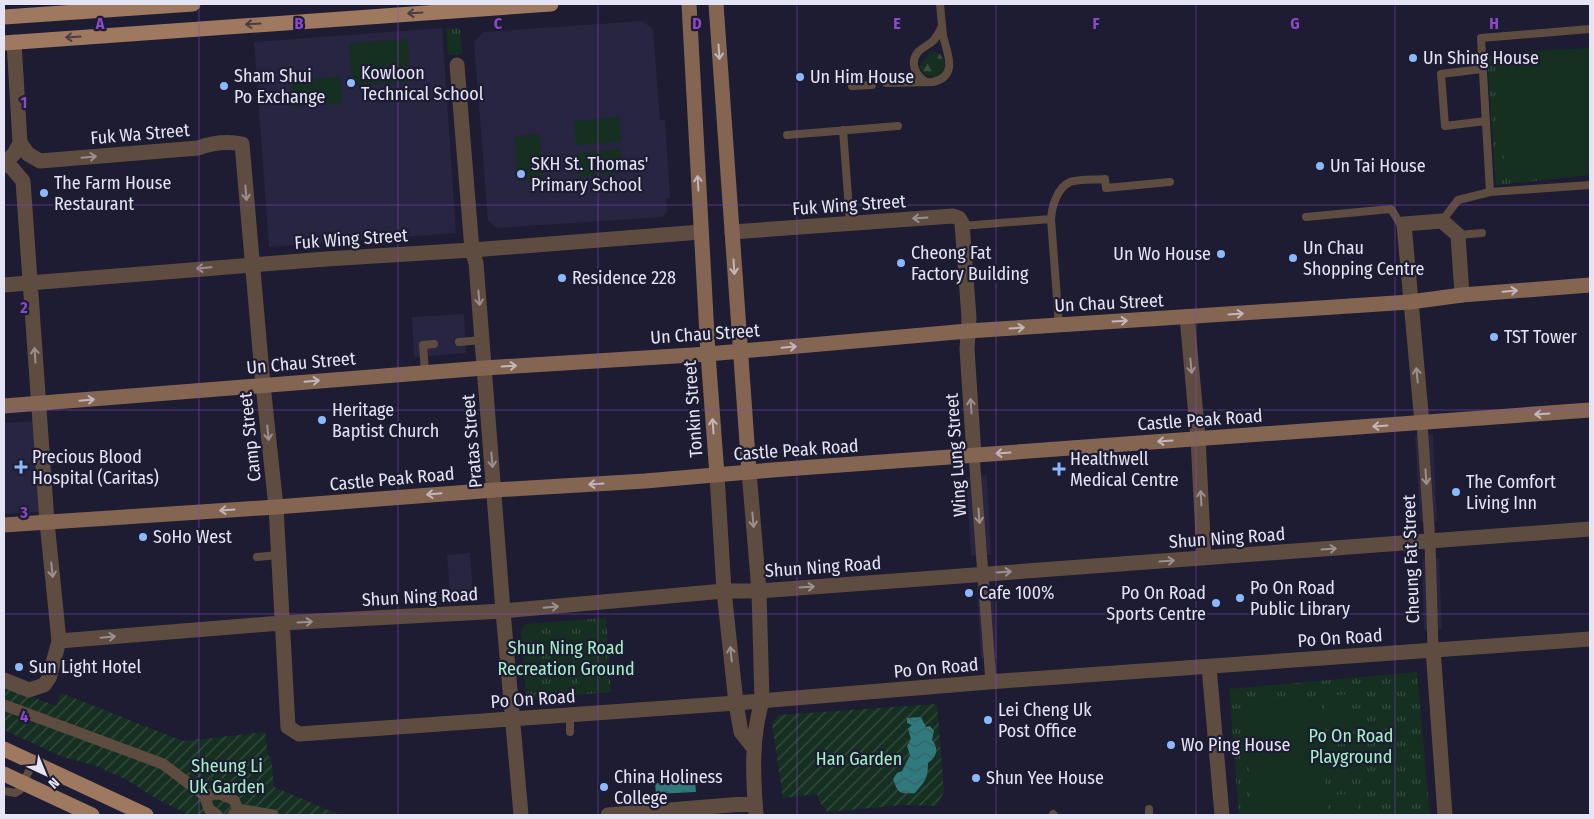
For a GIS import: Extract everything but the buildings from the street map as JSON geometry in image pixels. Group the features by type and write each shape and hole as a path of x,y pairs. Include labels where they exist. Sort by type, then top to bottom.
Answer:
{"main road":[{"path":"4,17 192,4"},
{"path":"9,42 551,4"},
{"name":"Tonkin Street","path":"689,4 708,354 717,475"},
{"name":"Tonkin Street","path":"716,4 749,471"},
{"name":"Un Chau Street","path":"4,406 425,372 708,354 968,331 1410,302 1462,295 1590,285"},
{"name":"Castle Peak Road","path":"4,525 276,507 1590,410"},
{"path":"4,748 146,815"},
{"path":"4,774 92,815"}],"street":[{"path":"4,680 29,690 44,685 51,673 60,641 47,522 31,283 18,161 9,42"},
{"name":"Pratas Street","path":"457,65 472,250 476,263 521,815"},
{"name":"Fuk Wa Street","path":"18,161 198,148 209,144 232,142 242,144"},
{"name":"Camp Street","path":"242,144 263,385 276,507 288,727"},
{"name":"Fuk Wing Street","path":"732,232 953,216 961,220 962,226"},
{"path":"1410,302 1404,224 1442,221 1458,236 1462,295"},
{"name":"Wing Lung Street","path":"962,226 969,318 967,349 991,682"},
{"name":"Fuk Wing Street","path":"4,284 701,232"},
{"name":"Cheung Fat Street","path":"1410,302 1422,423 1430,542 1433,649 1446,815"},
{"path":"1187,317 1198,438 1204,558"},
{"name":"Tonkin Street","path":"749,471 759,591 762,701 756,722 753,748 755,809"},
{"name":"Tonkin Street","path":"717,475 724,592 736,703 741,732 753,748"},
{"name":"Shun Ning Road","path":"60,641 281,623 503,611 724,592 759,591 1590,529"},
{"name":"Po On Road","path":"288,727 299,734 736,703 1433,649 1590,639"},
{"path":"1209,667 1222,815"},
{"path":"4,705 163,764 204,795 209,809 216,815"},
{"path":"204,795 219,794 234,800 236,812 273,815"},
{"path":"608,815 755,809"}],"lane":[{"path":"886,83 939,81 947,74 950,63 942,26 940,4"},
{"path":"926,82 916,73 915,59 918,52 933,40 942,26"},
{"path":"1490,192 1481,38 1590,29"},
{"path":"1482,69 1440,74 1445,126 1486,121"},
{"path":"852,86 872,84"},
{"path":"787,135 898,126"},
{"path":"843,130 850,223"},
{"path":"1058,325 1051,220 1057,197 1071,182 1105,179 1106,188 1170,182"},
{"path":"1442,221 1458,200 1490,192 1590,186"},
{"path":"1306,217 1391,209 1404,229"},
{"path":"962,226 1051,220"},
{"path":"1458,236 1482,233"},
{"path":"459,342 482,340"},
{"path":"425,372 423,345 434,344"},
{"path":"257,557 278,555"},
{"path":"570,715 570,732"},
{"path":"4,791 15,793 20,790 33,762"}],"shaded area":[{"path":"642,21 653,29 660,120 665,120 670,198 666,198 667,211 663,217 497,228 488,221 474,42 483,32"},
{"path":"442,28 456,233 269,247 254,42"},
{"path":"464,314 466,353 414,357 412,317"},
{"name":"Precious Blood Hospital (Caritas)","path":"36,421 41,512 4,514 4,423"},
{"path":"1433,434 1437,521 1420,521 1415,435"},
{"path":"987,475 991,555 971,556 966,477"},
{"path":"470,553 473,593 450,594 447,555"},
{"path":"1439,558 1442,629 1424,630 1422,559"},
{"path":"993,587 997,658 981,659 977,588"}],"green space":[{"path":"460,28 462,54 448,55 446,29"},
{"path":"408,39 410,82 352,86 349,43"},
{"path":"1590,48 1590,175 1496,185 1487,54"},
{"path":"1587,49 1590,101 1590,171 1505,177 1497,56"},
{"path":"931,51 940,54 945,63 943,72 934,77 925,75 919,67"},
{"path":"340,77 342,103 293,107 292,80"},
{"path":"411,89 412,100 385,102 385,90"},
{"path":"619,117 621,142 576,145 574,121"},
{"path":"539,134 543,179 518,181 515,136"},
{"path":"621,149 623,173 578,177 576,153"},
{"name":"Shun Ning Road Recreation Ground","path":"606,618 611,692 526,699 521,631 526,624"},
{"path":"605,641 608,690 580,692 576,643"},
{"name":"Po On Road Playground","path":"1417,672 1430,815 1239,815 1229,689"},
{"name":"Sheung Li Uk Garden","path":"4,686 56,706 61,693 183,741 265,732 268,756 271,757 274,787 340,815 189,815 157,799 127,780 94,765 63,757 4,730"},
{"path":"1350,694 1354,743 1328,745 1324,696"},
{"path":"1319,700 1328,815 1252,815 1244,706"},
{"name":"Han Garden","path":"937,704 944,792 936,806 903,805 828,812 820,803 817,794 783,798 772,724 778,715"},
{"path":"1349,752 1351,786 1334,787 1333,753"},
{"path":"1357,793 1359,815 1335,815 1333,795"}],"water":[{"path":"921,717 926,727 930,726 934,731 932,740 936,746 936,752 928,763 927,776 921,786 915,793 903,793 896,788 893,779 897,773 902,771 910,755 907,746 911,739 908,729 912,725 907,723 907,718"},
{"path":"695,780 696,792 656,794 655,783"}],"place":[{"name":"Un Shing House","path":"1413,58"},
{"name":"Un Him House","path":"800,77"},
{"name":"Kowloon Technical School","path":"351,83"},
{"name":"Sham Shui Po Exchange","path":"224,86"},
{"name":"Un Tai House","path":"1320,166"},
{"name":"SKH St. Thomas' Primary School","path":"521,174"},
{"name":"The Farm House Restaurant","path":"44,193"},
{"name":"Un Wo House","path":"1221,254"},
{"name":"Un Chau Shopping Centre","path":"1293,258"},
{"name":"Cheong Fat Factory Building","path":"901,263"},
{"name":"Residence 228","path":"562,278"},
{"name":"TST Tower","path":"1494,337"},
{"name":"Heritage Baptist Church","path":"322,420"},
{"name":"Precious Blood Hospital (Caritas)","path":"21,467"},
{"name":"Healthwell Medical Centre","path":"1059,469"},
{"name":"The Comfort Living Inn","path":"1456,492"},
{"name":"SoHo West","path":"143,537"},
{"name":"Cafe 100%","path":"969,593"},
{"name":"Po On Road Public Library","path":"1240,598"},
{"name":"Po On Road Sports Centre","path":"1216,603"},
{"name":"Sun Light Hotel","path":"19,667"},
{"name":"Lei Cheng Uk Post Office","path":"988,720"},
{"name":"Wo Ping House","path":"1171,745"},
{"name":"Shun Yee House","path":"976,778"},
{"name":"China Holiness College","path":"604,787"}]}
